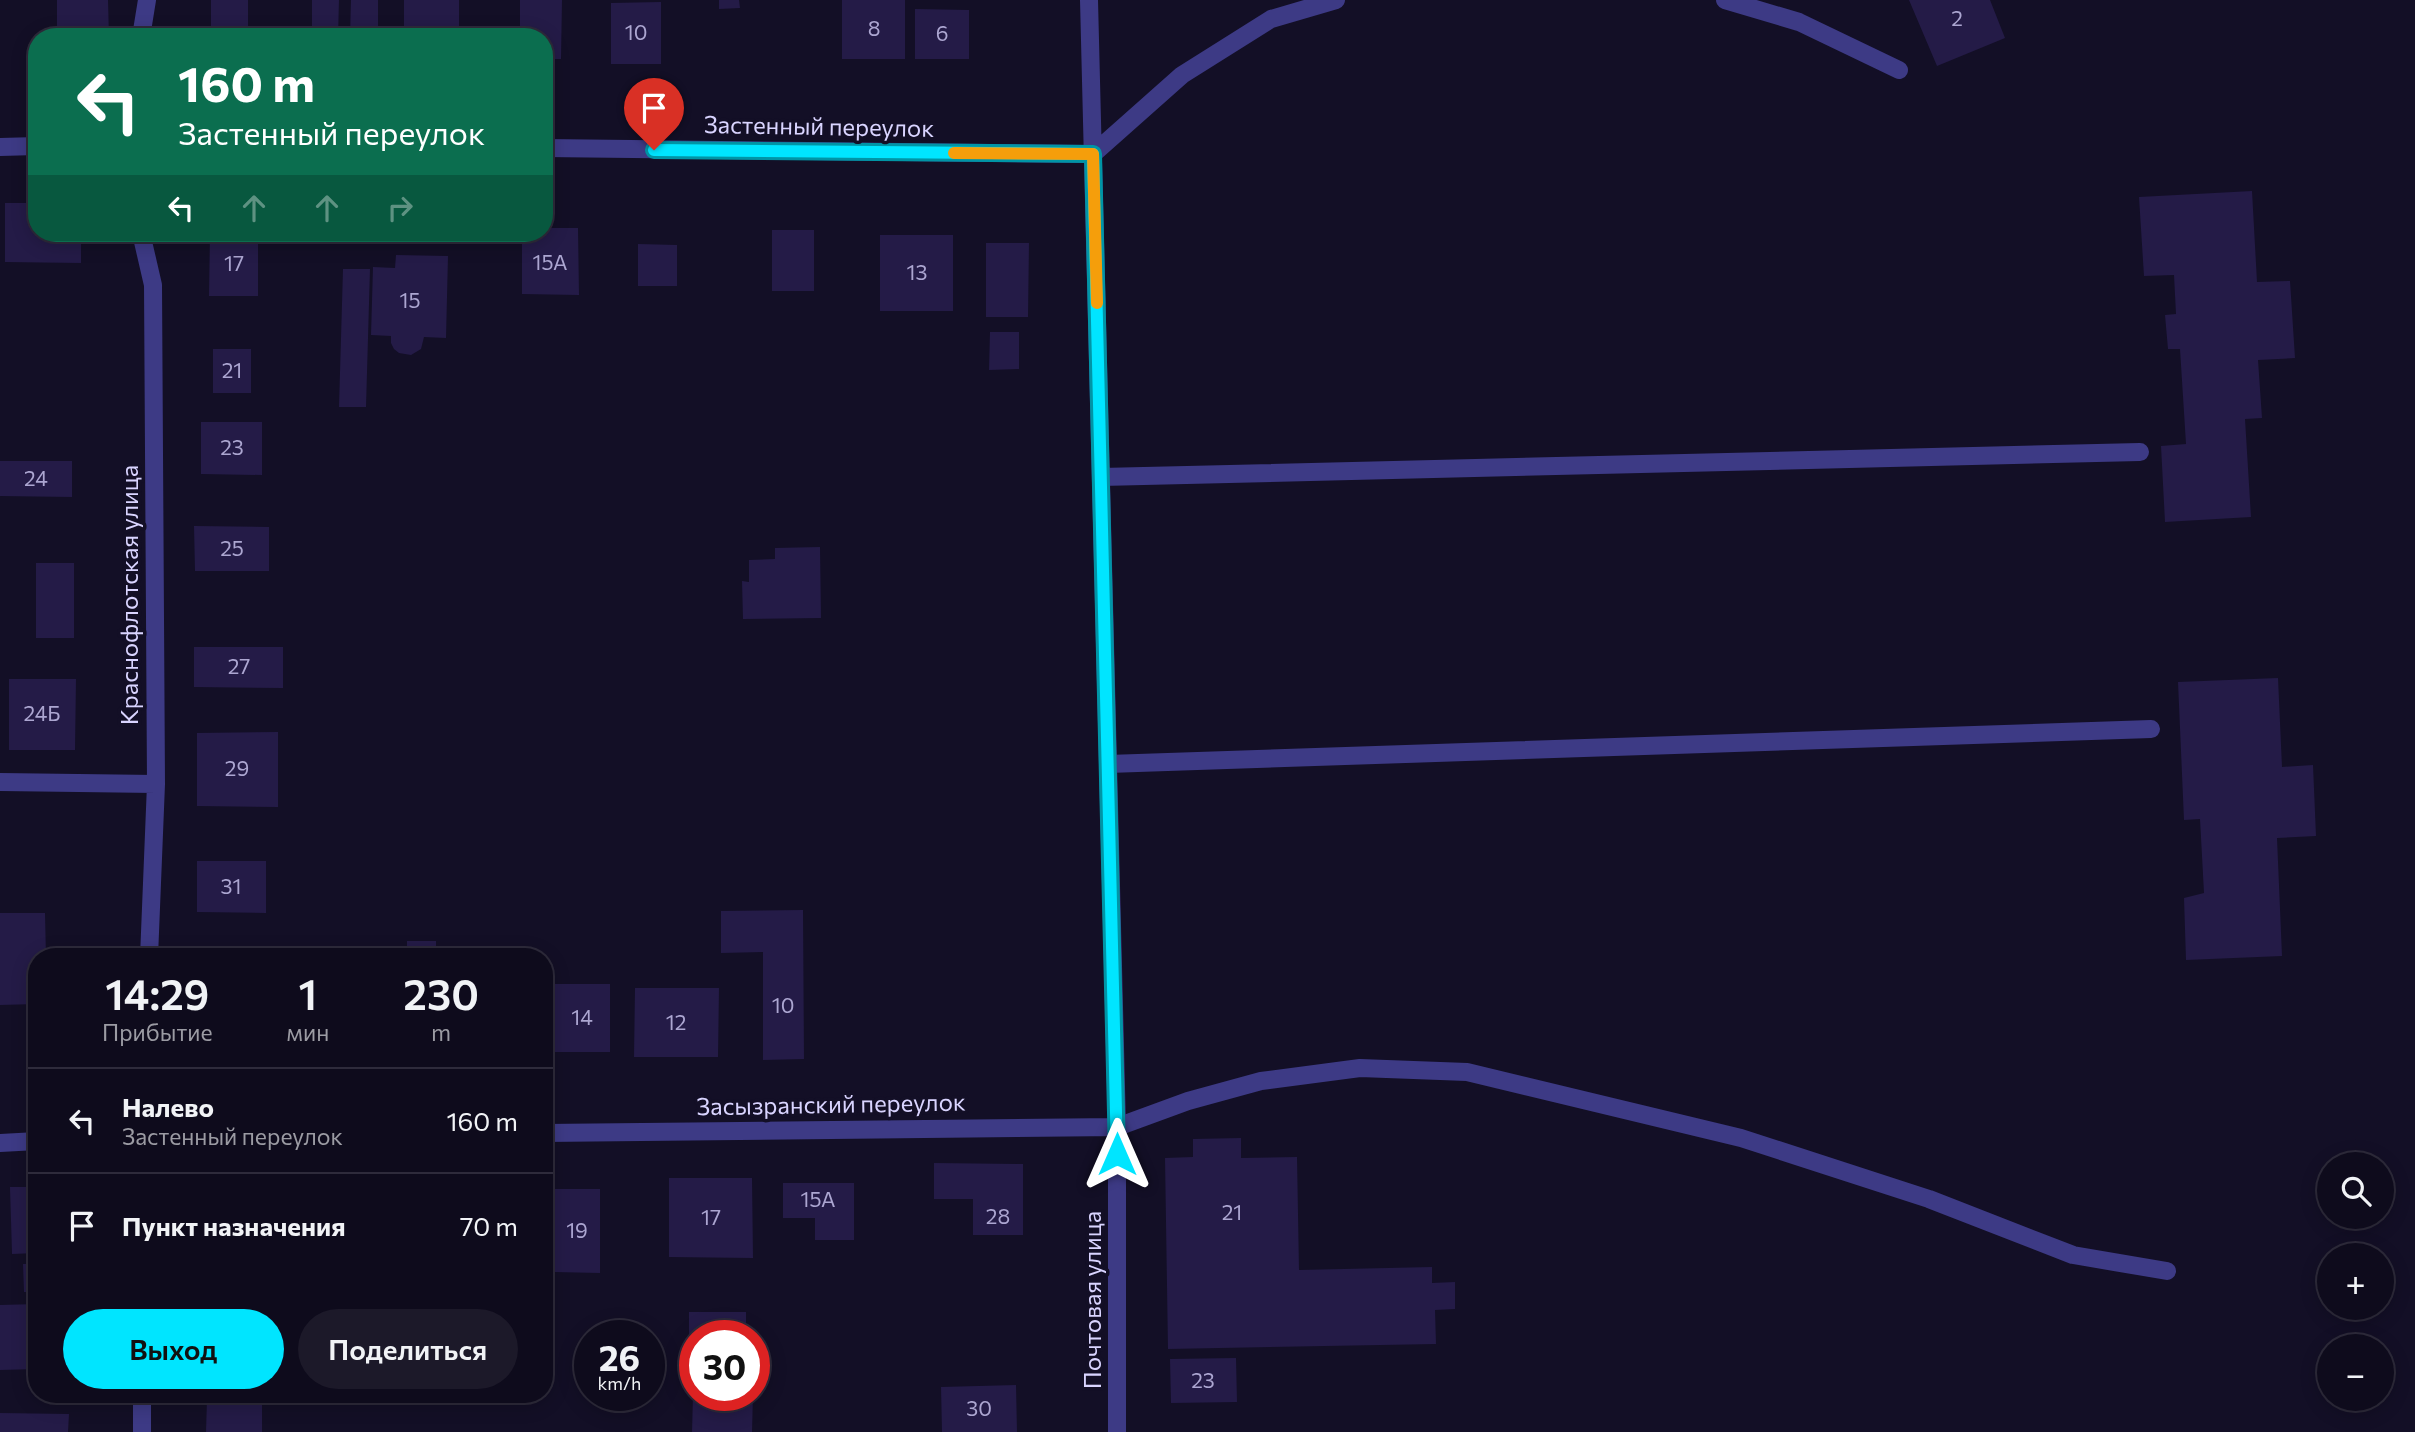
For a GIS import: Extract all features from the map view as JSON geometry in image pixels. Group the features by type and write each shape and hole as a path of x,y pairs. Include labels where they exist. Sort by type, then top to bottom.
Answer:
{"street":[{"path":"142,28 146,0"},
{"name":"Почтовая улица","path":"1089,0 1117,1127 1117,1432"},
{"path":"1093,154 1182,75 1271,19 1336,0"},
{"path":"1725,0 1799,22 1899,70"},
{"path":"0,148 28,146"},
{"name":"Застенный переулок","path":"553,148 1093,154"},
{"name":"Краснофлотская улица","path":"143,242 153,285 156,784 149,948"},
{"path":"1101,477 2140,452"},
{"path":"1108,764 2151,729"},
{"path":"0,782 156,784"},
{"name":"Засызранский переулок","path":"553,1133 1117,1127 1188,1101 1261,1081 1360,1068 1467,1072 1741,1138 1929,1199 2073,1255 2167,1272"},
{"path":"0,1143 28,1141"},
{"path":"142,1403 142,1432"}],"building":[{"path":"57,0 108,0 109,28 57,28"},
{"path":"211,0 248,0 248,28 211,28"},
{"path":"312,0 339,0 338,28 312,28"},
{"path":"351,0 378,0 378,28 350,28"},
{"path":"404,0 459,0 459,28 404,28"},
{"path":"520,0 562,0 561,59 553,59 553,28 520,28"},
{"path":"719,0 739,0 740,8 719,9"},
{"path":"842,0 905,0 905,59 842,59"},
{"path":"1909,0 1990,0 2005,38 1937,66"},
{"path":"661,2 661,64 611,64 611,3"},
{"path":"915,9 969,10 969,59 915,59"},
{"path":"2252,191 2257,282 2290,281 2295,358 2258,360 2262,418 2245,419 2251,517 2165,522 2161,446 2186,444 2180,349 2168,349 2165,315 2176,314 2174,275 2144,276 2139,197"},
{"path":"5,203 28,203 28,242 81,242 81,263 5,262"},
{"path":"553,228 578,228 579,295 522,294 522,242 553,242"},
{"path":"772,230 814,230 814,291 772,291"},
{"path":"880,235 953,235 953,311 880,311"},
{"path":"210,242 258,242 258,296 209,296"},
{"path":"986,243 1029,243 1028,317 986,317"},
{"path":"638,244 677,245 677,286 638,286"},
{"path":"396,255 448,256 446,338 424,337 421,349 411,355 399,353 394,349 391,336 371,335 373,267 395,268"},
{"path":"343,269 370,269 366,407 339,407"},
{"path":"990,332 1019,332 1019,369 989,370"},
{"path":"213,349 251,349 251,393 213,393"},
{"path":"201,422 262,422 262,475 201,474"},
{"path":"0,461 72,461 72,497 0,496"},
{"path":"194,526 269,527 269,571 195,571"},
{"path":"820,547 821,618 743,619 742,581 749,582 749,560 775,559 775,548"},
{"path":"36,563 74,563 74,638 36,638"},
{"path":"194,647 283,647 283,688 194,687"},
{"path":"2278,678 2282,767 2313,765 2316,836 2277,838 2282,956 2186,960 2184,898 2204,893 2200,819 2184,820 2178,682"},
{"path":"9,679 76,679 75,750 9,750"},
{"path":"278,732 278,807 197,806 197,733"},
{"path":"197,861 266,861 266,913 197,912"},
{"path":"803,910 804,1059 763,1060 763,952 721,953 721,911"},
{"path":"0,913 45,913 46,948 28,948 28,1004 0,1005"},
{"path":"407,941 436,941 436,948 407,948"},
{"path":"555,984 610,984 610,1052 555,1052"},
{"path":"635,988 719,988 718,1057 634,1057"},
{"path":"1241,1138 1241,1158 1297,1157 1299,1270 1432,1267 1432,1283 1455,1282 1455,1309 1435,1310 1436,1344 1168,1349 1165,1158 1193,1157 1193,1139"},
{"path":"934,1163 1023,1164 1023,1235 973,1235 973,1199 934,1199"},
{"path":"669,1178 752,1178 753,1258 669,1257"},
{"path":"783,1183 854,1183 854,1240 815,1240 815,1218 783,1218"},
{"path":"10,1187 28,1187 28,1253 12,1254"},
{"path":"554,1189 600,1189 600,1273 554,1272"},
{"path":"23,1264 28,1264 28,1292 24,1292"},
{"path":"28,1304 28,1369 0,1370 0,1305"},
{"path":"689,1312 746,1312 746,1320 689,1320"},
{"path":"1236,1358 1237,1402 1171,1403 1170,1359"},
{"path":"1016,1385 1017,1432 942,1432 941,1387"},
{"path":"207,1403 262,1403 262,1432 206,1432"},
{"path":"693,1411 753,1411 752,1432 692,1432"},
{"path":"0,1413 69,1414 68,1432 0,1432"}],"slow traffic":[{"path":"954,153 1093,154 1097,303"}],"route":[{"path":"654,150 1093,154 1117,1154"}]}
